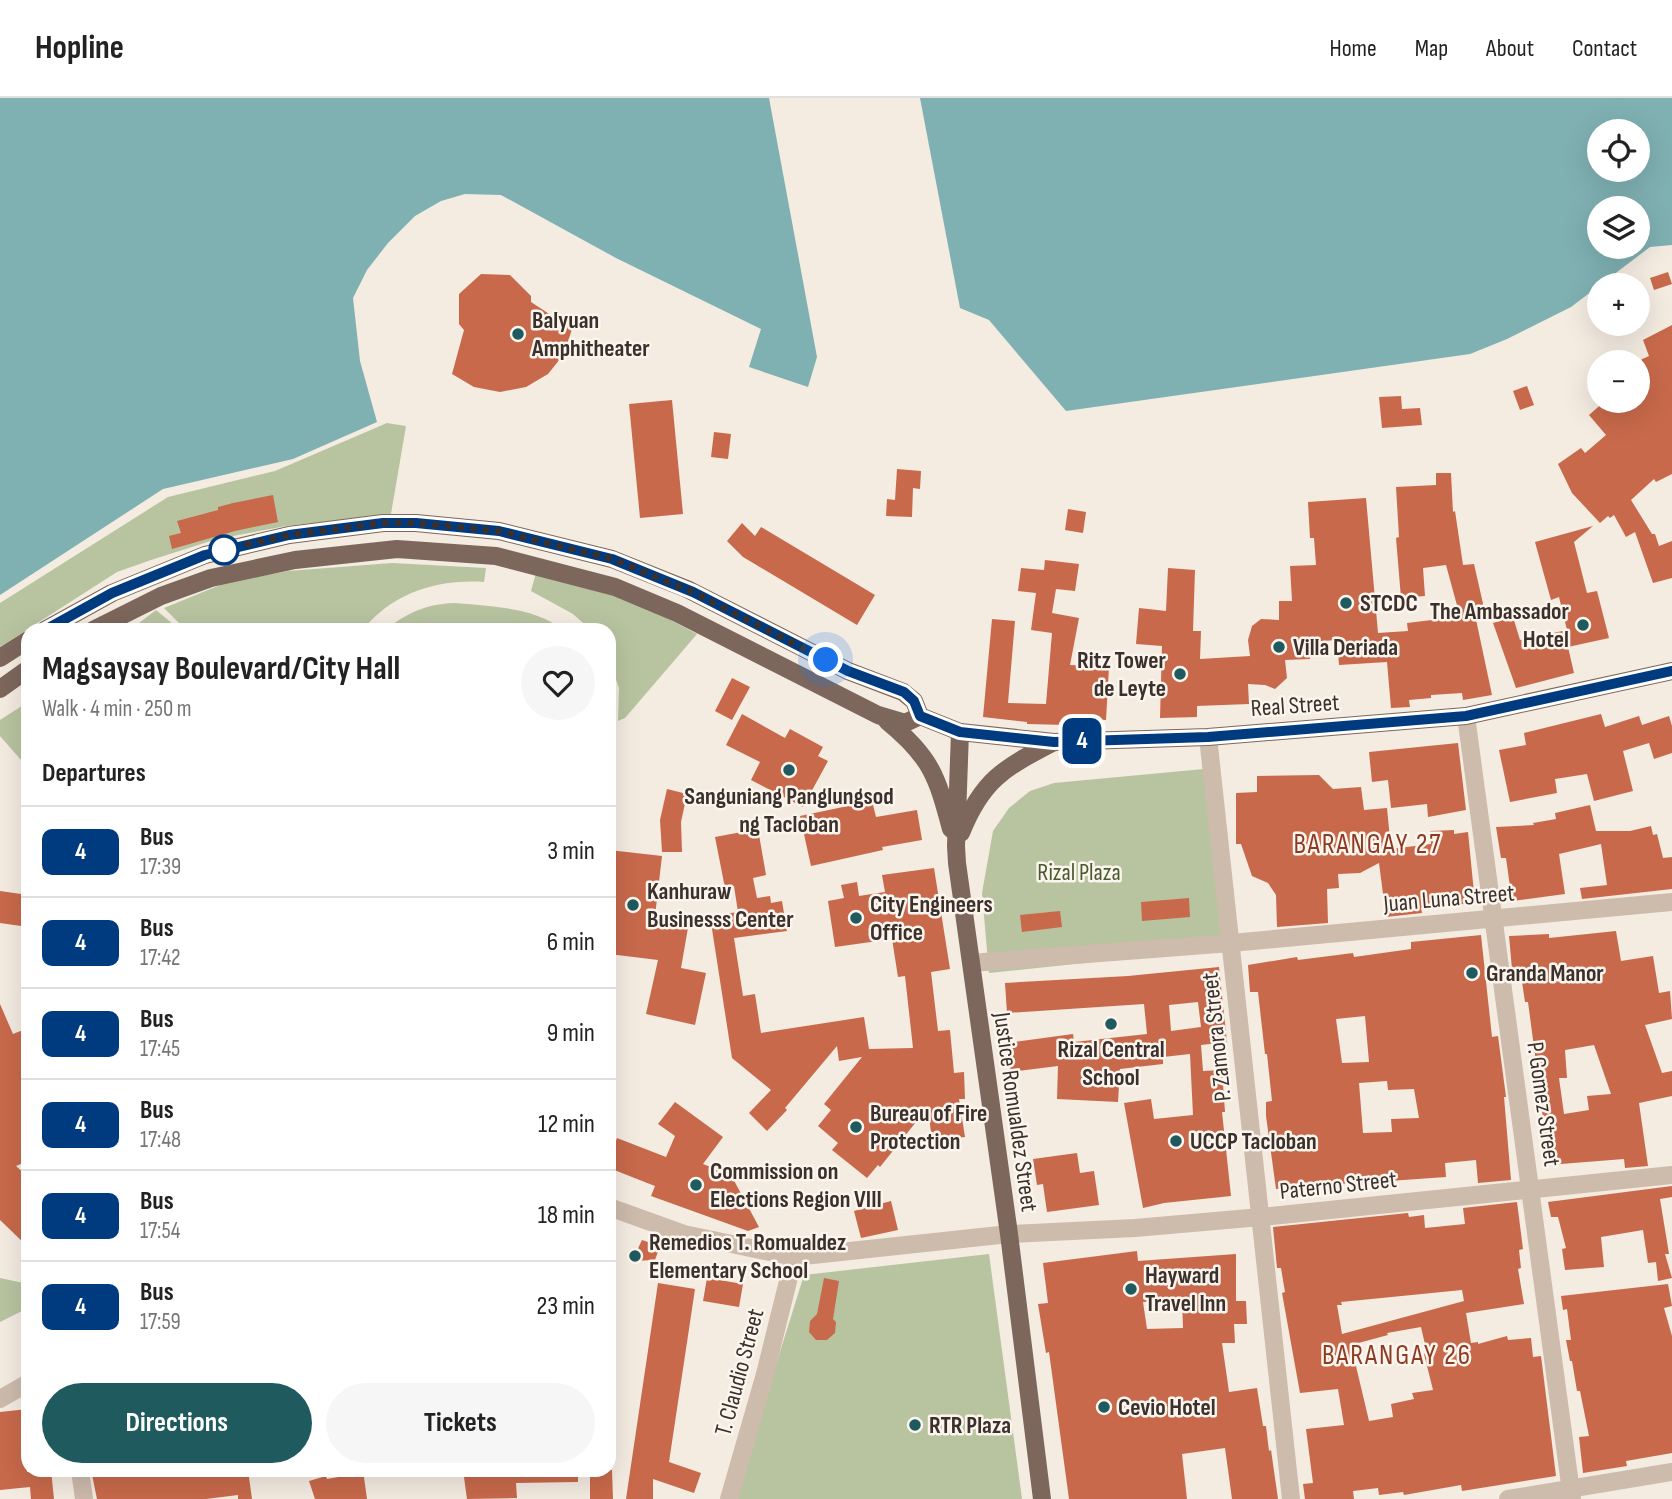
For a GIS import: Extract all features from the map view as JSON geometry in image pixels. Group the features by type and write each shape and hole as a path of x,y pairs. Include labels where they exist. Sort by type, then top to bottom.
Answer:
{"main road":[{"path":"57,623 152,575 205,555 289,535 393,523 499,531 612,559 693,592 848,671 904,692 914,701 920,716 905,723 882,717 677,613 603,583 496,556 397,549 295,560 211,578 161,596 107,623"},
{"path":"496,556 499,531"},
{"path":"530,563 532,538"},
{"path":"603,583 612,559"},
{"path":"0,658 21,644"},
{"path":"792,673 804,650"},
{"name":"Real Street","path":"920,716 960,732 1054,742 1208,737 1466,716 1672,671"},
{"path":"0,689 21,674"},
{"path":"882,717 908,738 929,765 939,783 956,846"},
{"name":"Justice Romualdez Street","path":"960,732 956,846 1042,1499"},
{"path":"956,846 970,810 996,775 1054,742"}],"street":[{"name":"P. Gomez Street","path":"1466,716 1571,1494"},
{"name":"P. Zamora Street","path":"1208,737 1291,1499"},
{"name":"Juan Luna Street","path":"971,963 1231,943 1672,902"},
{"name":"Paterno Street","path":"616,1210 684,1234 794,1257 1009,1234 1135,1228 1261,1217 1672,1175"},
{"name":"T. Claudio Street","path":"729,1499 765,1374 794,1257"},
{"path":"0,1399 21,1388"},
{"path":"1508,1499 1571,1494 1672,1472"},
{"path":"81,1477 85,1499"}],"green space":[{"path":"387,423 406,426 391,514 286,526 217,539 151,560 117,572 37,623 21,623 21,634 0,647 0,603 168,497 275,471"},
{"path":"392,563 486,568 484,582 449,583 417,591 388,606 369,623 179,623 164,608 225,583 288,571"},
{"path":"536,573 639,603 697,634 625,718 618,721 616,623 583,623 573,614 531,591"},
{"path":"454,603 496,607 525,612 553,623 395,623 417,610"},
{"path":"156,610 172,623 139,623"},
{"path":"21,706 21,760 0,736 0,720"},
{"name":"Rizal Plaza","path":"1204,769 1224,948 989,973 982,893 993,831 1009,808 1030,791 1054,783"},
{"path":"989,1254 1022,1499 734,1499 804,1275"},
{"path":"0,1278 21,1282 21,1312 0,1322"}],"water":[{"path":"0,98 769,98 817,357 808,387 749,367 761,329 616,258 501,195 465,194 441,201 415,216 388,243 367,270 353,298 360,361 377,422 293,459 163,489 0,595"},
{"path":"920,98 1672,98 1672,245 1650,247 1650,196 1587,196 1587,259 1634,259 1616,273 1587,273 1587,295 1571,307 1470,354 1066,411 989,320 960,308"}],"building":[{"path":"1668,272 1672,284 1654,290 1650,278"},
{"name":"Balyuan Amphitheater","path":"481,274 510,275 531,296 531,302 572,329 564,354 548,374 526,387 500,392 474,387 452,374 464,330 459,324 459,294"},
{"path":"1672,325 1672,474 1656,482 1654,479 1631,500 1652,534 1655,534 1659,546 1672,541 1672,578 1653,583 1635,532 1626,537 1614,515 1610,518 1608,516 1600,523 1572,493 1558,464 1581,448 1585,453 1606,435 1589,415 1591,413 1650,413 1650,350 1647,350 1643,340"},
{"path":"1527,386 1534,405 1520,410 1513,391"},
{"path":"1401,396 1402,409 1420,408 1422,425 1382,428 1379,397"},
{"path":"672,400 683,514 640,518 629,404"},
{"path":"714,432 731,434 728,459 711,457"},
{"path":"897,469 921,471 920,489 913,488 912,517 886,516 887,499 895,500"},
{"path":"1436,473 1451,473 1453,512 1455,511 1463,565 1474,564 1484,608 1474,610 1492,695 1463,700 1462,693 1431,695 1431,698 1409,700 1410,707 1391,708 1387,662 1339,665 1337,640 1308,642 1310,659 1285,660 1287,678 1275,689 1265,685 1248,684 1249,704 1197,706 1197,717 1160,718 1162,646 1136,644 1139,608 1166,611 1168,568 1195,570 1193,631 1201,631 1200,659 1250,656 1248,640 1252,626 1261,619 1279,620 1279,601 1292,601 1290,566 1316,565 1314,538 1310,538 1308,502 1366,498 1378,633 1408,631 1407,623 1432,620 1431,611 1458,609 1446,565 1423,568 1425,596 1401,598 1396,538 1399,537 1396,487 1436,485"},
{"path":"273,495 278,522 172,549 169,536 181,533 177,521 218,510 218,507"},
{"path":"1068,509 1086,512 1083,533 1065,530"},
{"path":"742,523 755,536 761,527 875,595 857,625 743,557 727,541"},
{"path":"1593,526 1574,542 1587,593 1597,591 1609,638 1568,647 1574,673 1516,688 1493,623 1513,617 1520,640 1567,630 1559,597 1551,600 1535,542"},
{"path":"1045,560 1079,564 1075,591 1056,589 1052,613 1079,618 1070,665 1109,667 1106,720 1067,718 1067,725 1027,724 983,717 992,619 1015,621 1008,703 1046,704 1052,633 1031,630 1036,593 1018,591 1021,568 1044,570"},
{"path":"732,678 750,687 732,720 715,711"},
{"name":"Sanguniang Panglungsod ng Tacloban","path":"742,714 785,738 790,729 823,747 818,756 828,761 803,807 751,780 760,762 726,745"},
{"path":"1601,714 1605,727 1639,716 1642,725 1669,716 1672,726 1672,753 1654,759 1649,743 1623,751 1633,791 1594,801 1587,774 1555,779 1557,793 1510,802 1499,750 1526,745 1524,733"},
{"path":"1458,743 1466,810 1428,817 1427,804 1391,808 1388,780 1372,782 1369,752"},
{"path":"1319,775 1333,789 1361,787 1364,810 1387,808 1391,849 1431,844 1430,831 1454,830 1454,834 1468,832 1475,903 1421,908 1422,913 1386,917 1379,863 1360,873 1338,874 1339,888 1327,889 1328,923 1277,927 1276,895 1268,883 1252,876 1241,844 1236,844 1236,793 1257,792 1257,776"},
{"path":"667,789 687,794 681,822 682,852 662,852 660,820"},
{"path":"872,801 876,817 917,810 922,840 882,847 883,850 811,866 800,816"},
{"path":"1590,805 1596,831 1630,831 1651,826 1653,835 1657,834 1663,858 1672,857 1672,889 1582,899 1580,888 1607,885 1601,844 1559,854 1565,894 1512,901 1506,858 1501,858 1496,827 1534,825 1533,823 1556,819 1555,813"},
{"path":"758,829 766,875 753,878 757,898 770,896 771,903 782,901 787,931 734,938 743,996 755,994 761,1033 864,1017 869,1049 913,1048 905,976 898,977 892,939 835,947 828,901 844,898 841,885 857,882 859,896 885,892 882,875 934,868 950,969 931,972 938,1031 950,1030 954,1073 964,1072 965,1099 959,1099 965,1137 932,1141 928,1107 880,1167 878,1165 867,1178 832,1150 838,1143 818,1126 831,1110 824,1104 862,1057 839,1061 837,1046 767,1131 749,1113 771,1090 732,1058 710,916 738,912 734,886 725,888 715,837"},
{"path":"616,851 662,856 655,916 689,922 681,968 706,973 695,1025 646,1014 658,960 616,955"},
{"path":"0,891 21,894 21,926 0,923"},
{"path":"1189,898 1190,917 1142,921 1141,902"},
{"path":"1060,911 1062,927 1022,932 1020,915"},
{"path":"1616,931 1621,961 1653,956 1659,993 1670,991 1672,1019 1645,1025 1662,1073 1672,1071 1672,1096 1639,1103 1648,1166 1625,1168 1624,1159 1548,1165 1541,1101 1533,1062 1536,1062 1528,1002 1525,1002 1520,968 1512,969 1509,936 1549,934 1549,938","holes":["1594,1045 1611,1094 1587,1096 1589,1110 1564,1114 1559,1078 1567,1078 1565,1050"]},
{"path":"1481,935 1492,1037 1498,1036 1506,1097 1511,1180 1478,1183 1476,1160 1445,1163 1446,1177 1353,1186 1353,1183 1276,1189 1266,1116 1266,1102 1272,1101 1267,1054 1258,992 1250,992 1248,965 1297,957 1298,960 1353,953 1354,957 1411,949 1411,942","holes":["1365,1016 1369,1062 1342,1063 1336,1019","1387,1081 1388,1090 1414,1089 1419,1118 1391,1119 1392,1132 1363,1133 1359,1083"]},
{"path":"1219,967 1227,1042 1201,1045 1203,1071 1222,1070 1225,1112 1222,1112 1231,1196 1164,1203 1143,1208 1124,1103 1151,1099 1154,1119 1193,1115 1190,1054 1163,1057 1163,1064 1120,1069 1118,1102 1057,1099 1058,1066 1011,1072 1007,1043 1073,1034 1074,1042 1147,1034 1144,1004 1007,1013 1005,983 1128,976","holes":["1198,1002 1201,1027 1171,1031 1169,1005"]},
{"path":"0,1004 13,1034 21,1031 21,1164 16,1166 21,1171 21,1240 0,1220"},
{"path":"675,1102 723,1137 703,1164 731,1175 759,1227 748,1231 651,1196 655,1186 616,1171 617,1138 666,1157 675,1136 658,1124"},
{"path":"1077,1153 1080,1173 1094,1171 1099,1205 1047,1212 1043,1184 1037,1185 1033,1159"},
{"path":"1672,1186 1672,1197 1660,1199 1669,1254 1665,1254 1672,1278 1658,1281 1656,1262 1648,1263 1643,1230 1601,1237 1604,1267 1565,1270 1562,1249 1566,1248 1558,1217 1551,1217 1548,1202"},
{"path":"891,1201 898,1230 861,1238 854,1211"},
{"path":"1517,1202 1523,1249 1519,1250 1521,1268 1518,1269 1524,1304 1466,1313 1471,1343 1478,1344 1507,1336 1508,1340 1531,1338 1533,1357 1541,1356 1556,1476 1462,1491 1461,1485 1404,1495 1403,1492 1379,1495 1378,1488 1353,1491 1354,1499 1305,1499 1303,1484 1313,1483 1306,1429 1344,1425 1338,1389 1300,1393 1282,1293 1285,1292 1281,1268 1277,1268 1273,1227 1408,1213 1409,1217 1424,1215 1425,1228 1465,1224 1463,1208","holes":["1462,1290 1464,1301 1342,1334 1337,1305 1342,1305 1341,1302","1421,1327 1427,1353 1424,1354 1433,1390 1412,1393 1414,1399 1391,1404 1393,1417 1369,1421 1351,1345 1388,1335 1387,1333"]},
{"path":"642,1240 660,1246 655,1260 632,1261"},
{"path":"1137,1251 1138,1261 1236,1254 1236,1301 1246,1301 1247,1324 1234,1324 1235,1343 1222,1343 1229,1392 1257,1388 1263,1426 1266,1426 1269,1451 1271,1450 1278,1499 1232,1499 1225,1448 1182,1454 1187,1499 1069,1499 1049,1352 1046,1353 1038,1304 1048,1303 1043,1263","holes":["1182,1299 1183,1328 1147,1329 1143,1302"]},
{"path":"707,1278 743,1284 739,1307 703,1301"},
{"path":"824,1278 839,1281 833,1319 836,1322 835,1333 827,1340 816,1340 809,1332 810,1321 817,1314"},
{"path":"658,1283 695,1289 669,1462 701,1473 694,1493 653,1479 653,1499 626,1499"},
{"path":"1668,1284 1672,1306 1664,1308 1672,1336 1672,1453 1626,1461 1627,1466 1583,1473 1579,1437 1589,1436 1580,1391 1577,1391 1570,1361 1566,1340 1571,1340 1567,1309 1563,1310 1561,1296"},
{"path":"21,1410 21,1477 52,1477 54,1499 31,1499 30,1487 0,1490 0,1412"},
{"path":"92,1477 249,1477 252,1499 238,1499 238,1495 206,1499 97,1499"},
{"path":"323,1477 364,1477 367,1499 315,1499 309,1481"},
{"path":"464,1477 578,1477 578,1482 516,1483 517,1498 467,1499"},
{"path":"590,1477 612,1477 613,1499 590,1499"}],"bus line":[{"name":"4","path":"56,623 112,593 205,555 289,535 383,523 416,523 499,531 612,559 693,592 848,671 904,692 914,701 920,716 960,732 989,737 1054,742 1208,737 1466,716 1672,671"}],"place":[{"name":"Balyuan Amphitheater","path":"518,334"},
{"name":"STCDC","path":"1346,603"},
{"name":"The Ambassador Hotel","path":"1583,625"},
{"name":"Villa Deriada","path":"1279,647"},
{"name":"Ritz Tower de Leyte","path":"1180,674"},
{"name":"Sanguniang Panglungsod ng Tacloban","path":"789,770"},
{"name":"Kanhuraw Businesss Center","path":"633,905"},
{"name":"City Engineers Office","path":"856,918"},
{"name":"Granda Manor","path":"1472,973"},
{"name":"Rizal Central School","path":"1111,1024"},
{"name":"Bureau of Fire Protection","path":"856,1127"},
{"name":"UCCP Tacloban","path":"1176,1141"},
{"name":"Commission on Elections Region VIII","path":"696,1185"},
{"name":"Remedios T. Romualdez Elementary School","path":"635,1256"},
{"name":"Hayward Travel Inn","path":"1131,1289"},
{"name":"Cevio Hotel","path":"1104,1407"},
{"name":"RTR Plaza","path":"915,1425"}],"district":[{"name":"BARANGAY 27","path":"1368,843"},
{"name":"BARANGAY 26","path":"1397,1354"}],"route":[{"path":"224,550 289,535 383,523 416,523 499,531 612,559 693,592 826,660"}]}
